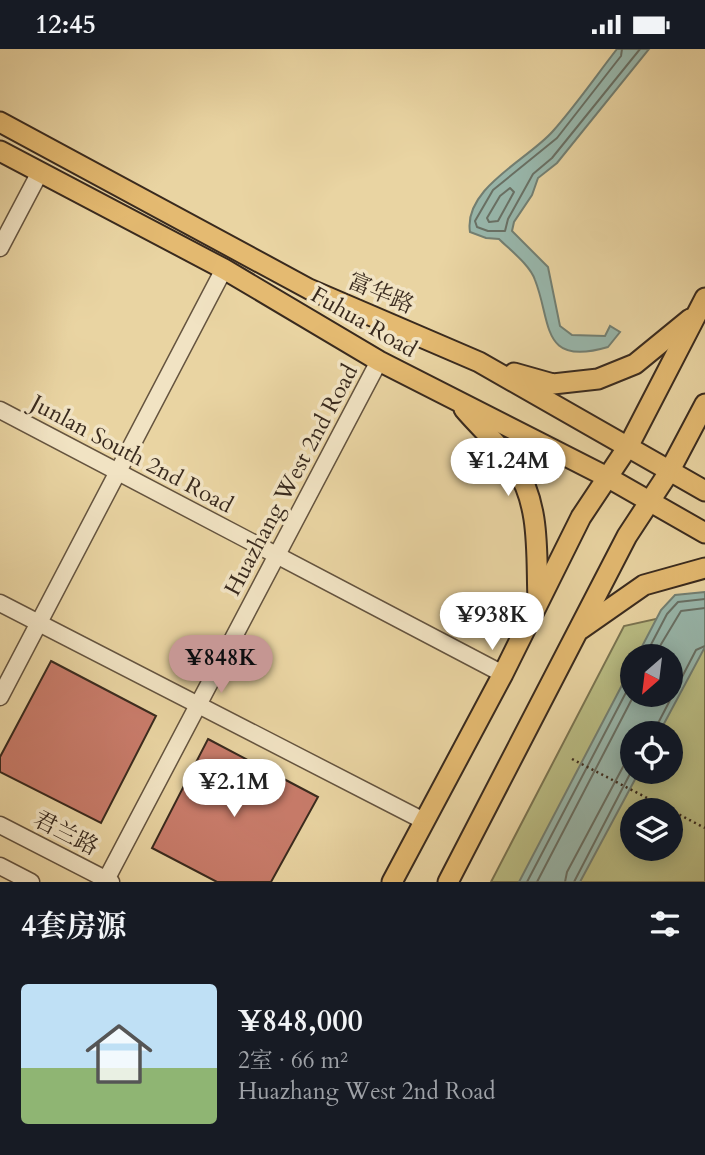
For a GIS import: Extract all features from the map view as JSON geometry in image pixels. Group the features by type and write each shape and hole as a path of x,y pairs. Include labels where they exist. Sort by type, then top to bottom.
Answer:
{"main road":[{"name":"富华路","path":"0,122 309,289 479,362 629,445 669,472 705,491"},
{"name":"Fuhua Road","path":"0,151 224,269 379,361 607,477 705,533"},
{"path":"479,362 553,384 598,379 635,364 701,306"},
{"path":"392,882 503,674 581,517 629,445 701,306"},
{"path":"456,400 515,467 529,495 535,525 539,604"},
{"path":"449,882 627,535 669,472 705,404"},
{"path":"577,631 644,585 705,569"}],"street":[{"path":"0,248 40,172"},
{"path":"0,698 224,269"},
{"name":"Huazhang West 2nd Road","path":"108,881 379,361"},
{"name":"Junlan South 2nd Road","path":"0,410 503,674"},
{"path":"0,603 424,821"},
{"name":"君兰路","path":"0,825 108,881"},
{"path":"0,866 31,882"}],"path":[{"path":"572,759 705,828"}],"green space":[{"path":"705,608 705,882 491,882 624,626"}],"water":[{"path":"617,49 649,49 557,163 538,178 532,195 514,222 512,231 548,267 560,326 572,335 605,336 610,326 620,332 608,347 586,352 570,351 560,346 552,337 535,280 529,269 499,239 470,232 471,216 487,188 553,131"},
{"path":"705,592 705,647 683,688 683,644 643,644 661,610 675,595"},
{"path":"620,689 620,707 673,707 665,721 620,721 620,784 633,784 625,798 620,798 620,807 580,882 519,882"}],"building":[{"path":"51,661 156,716 101,823 0,772 0,757"},
{"path":"208,739 318,797 271,882 217,882 152,848"}]}
